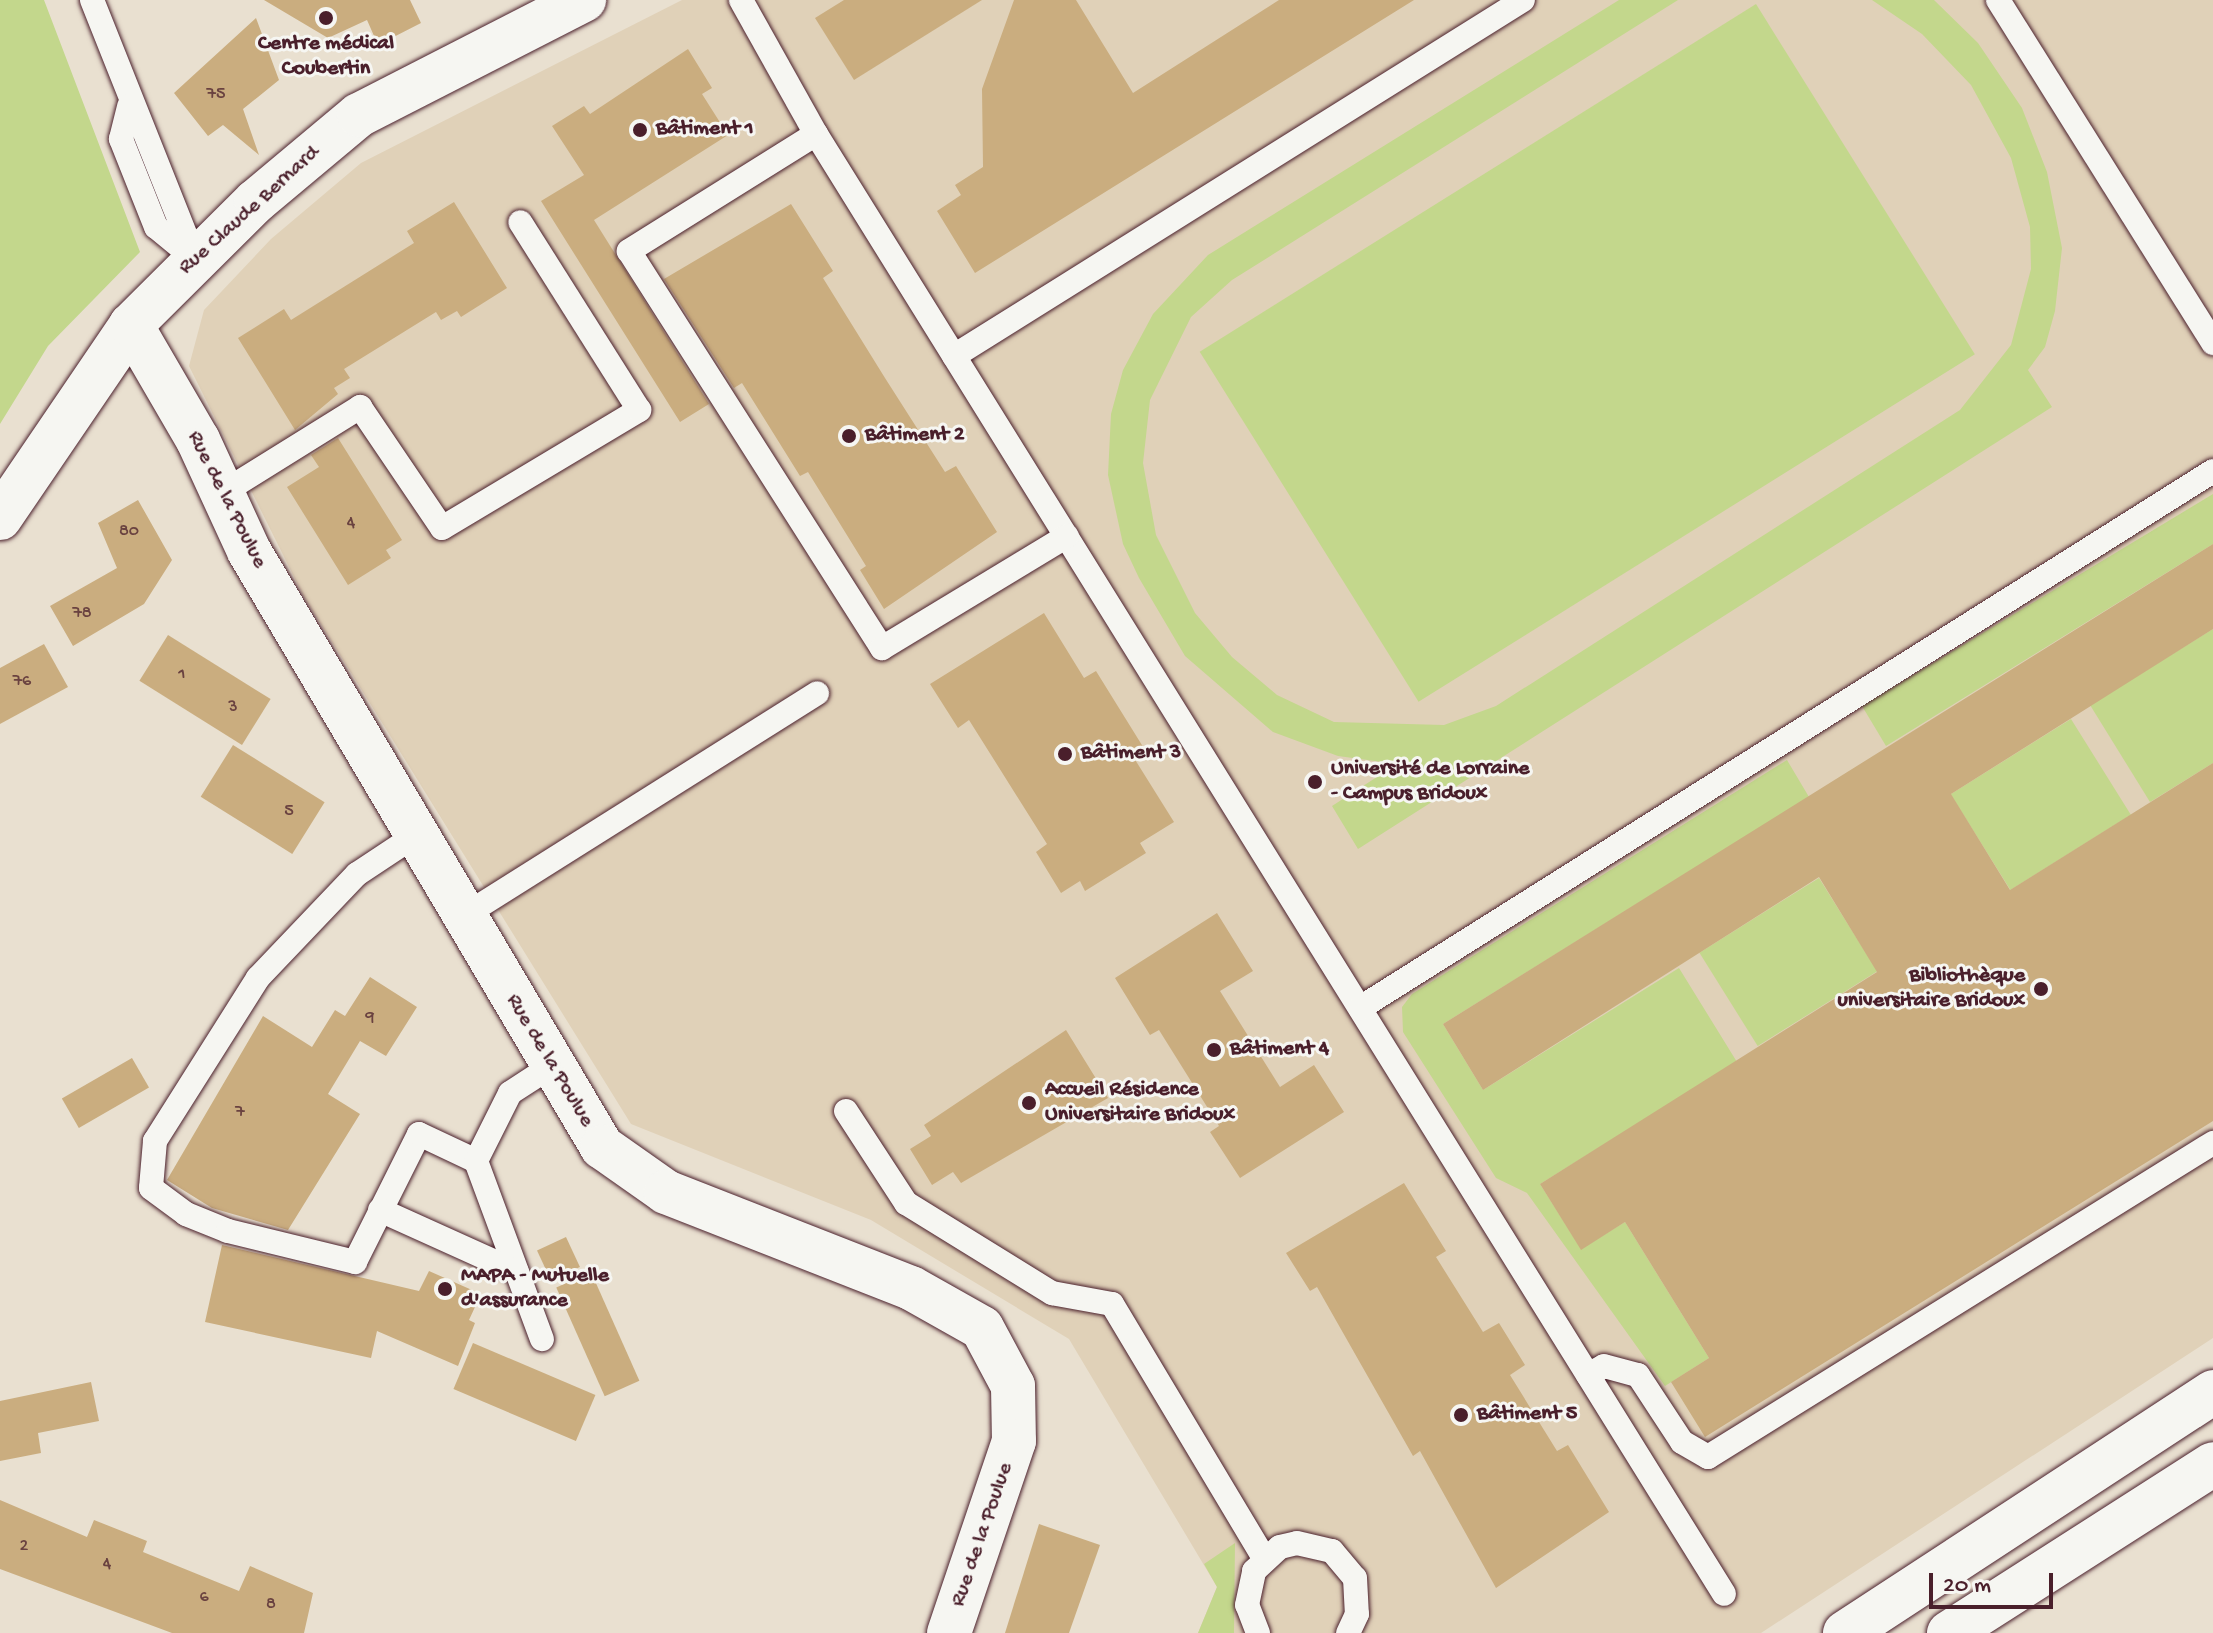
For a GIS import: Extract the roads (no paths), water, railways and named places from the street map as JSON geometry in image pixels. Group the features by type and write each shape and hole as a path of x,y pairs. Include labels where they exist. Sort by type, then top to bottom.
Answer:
{"street":[{"name":"Rue Claude Bernard","path":"0,518 131,325 195,259 359,115 584,0"},
{"name":"Rue de la Poulue","path":"131,325 222,493 416,835 590,1131 626,1169 911,1288 982,1328 1013,1386 1014,1441 949,1633"},
{"path":"1845,1633 2213,1392"},
{"path":"1949,1633 2213,1464"}],"lane":[{"path":"92,0 129,106 121,139 156,227 195,259"},
{"path":"741,0 816,134 1724,1594"},
{"path":"954,356 1523,0"},
{"path":"1998,0 2213,343"},
{"path":"816,134 629,251 882,648 1067,536"},
{"path":"222,493 360,407 442,528 639,410 520,222"},
{"path":"1360,1008 2213,471"},
{"path":"465,915 817,693"},
{"path":"416,835 357,874 258,978 155,1141 148,1176 167,1201 200,1220 255,1241 355,1262 419,1134 476,1161 542,1339"},
{"path":"476,1161 510,1093 550,1067"},
{"path":"846,1111 906,1203 1052,1293 1112,1304 1264,1558"},
{"path":"1588,1375 1604,1366 1638,1375 1682,1442 1708,1457 2213,1143"},
{"path":"380,1210 517,1272"},
{"path":"1253,1629 1247,1588 1264,1558 1280,1547 1315,1544 1346,1562 1359,1596 1348,1633"}],"place":[{"name":"Centre médical Coubertin","path":"326,18"},
{"name":"Bâtiment 1","path":"640,130"},
{"name":"Bâtiment 2","path":"849,436"},
{"name":"Bâtiment 3","path":"1065,754"},
{"name":"Université de Lorraine - Campus Bridoux","path":"1315,782"},
{"name":"Bibliothèque universitaire Bridoux","path":"2041,989"},
{"name":"Bâtiment 4","path":"1214,1050"},
{"name":"Accueil Résidence Universitaire Bridoux","path":"1029,1103"},
{"name":"MAPA - Mutuelle d'assurance","path":"445,1289"},
{"name":"Bâtiment 5","path":"1461,1415"}]}
